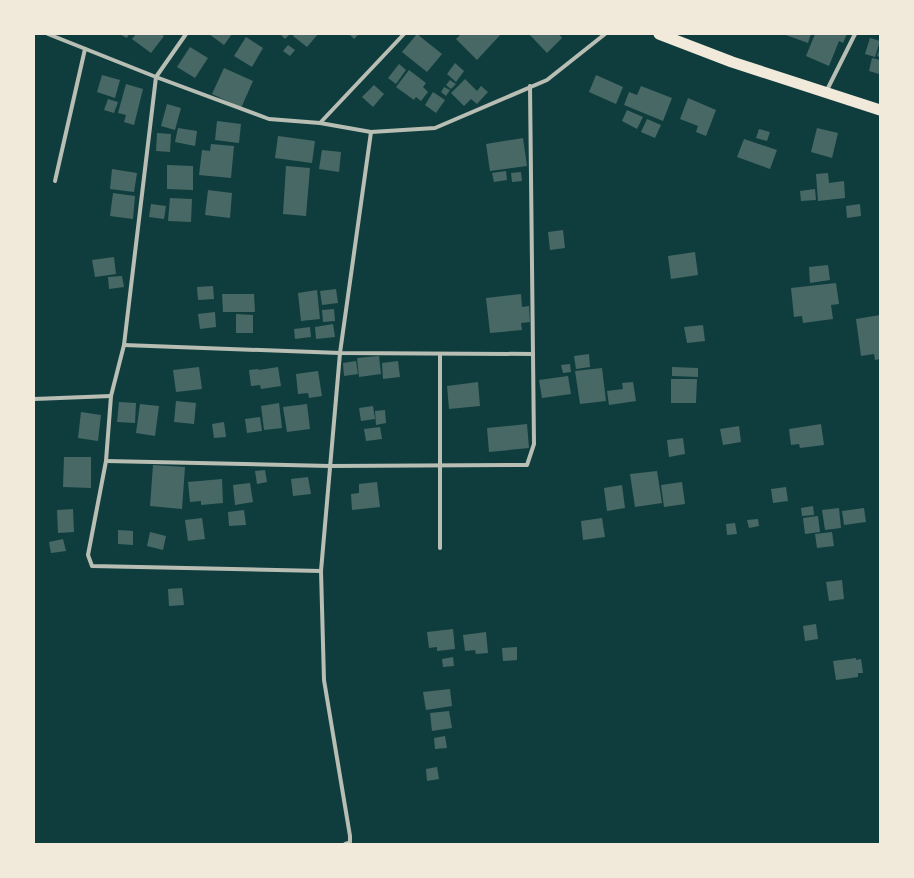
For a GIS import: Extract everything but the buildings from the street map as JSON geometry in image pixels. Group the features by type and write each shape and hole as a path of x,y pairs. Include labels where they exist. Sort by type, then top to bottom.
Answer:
{"highway":[{"path":"659,34 732,62 880,110"}],"street":[{"path":"48,34 156,77 269,119 320,123 371,132 435,128 547,80 605,34"},
{"path":"186,34 156,77 124,345 111,396 106,461 88,554 92,566 321,571"},
{"path":"320,123 404,34"},
{"path":"826,92 855,34"},
{"path":"55,181 85,48"},
{"path":"106,461 330,466 527,465 534,444 530,86"},
{"path":"345,844 350,842 350,836 324,680 321,571 340,353 371,132"},
{"path":"124,345 340,353 533,354"},
{"path":"440,354 440,548"},
{"path":"34,399 111,396"}]}
